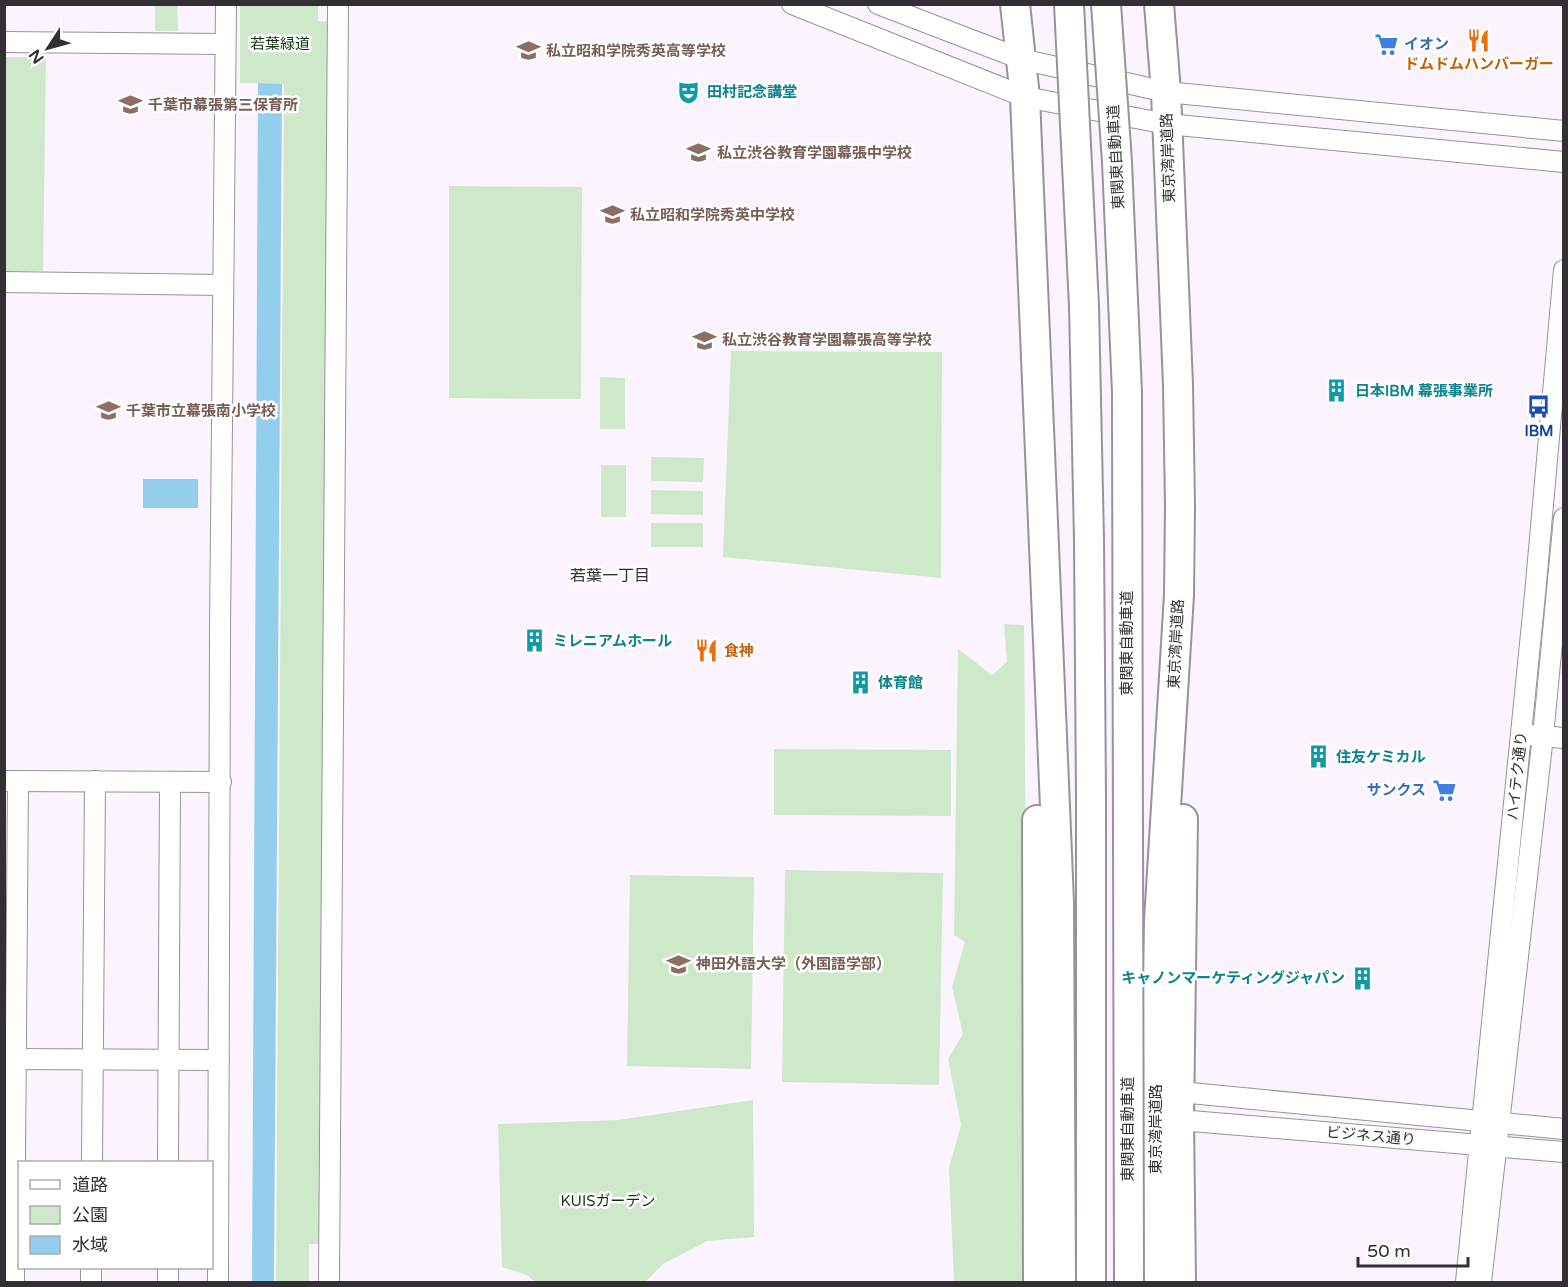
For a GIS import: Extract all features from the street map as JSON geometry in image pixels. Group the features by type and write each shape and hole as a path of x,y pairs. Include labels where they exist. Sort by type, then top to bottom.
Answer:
{"highway":[{"path":"1015,4 1025,97 1059,902 1061,1282"},
{"path":"1069,4 1083,306 1088,528 1091,796 1091,1282"},
{"name":"東関東自動車道","path":"1106,4 1117,162 1127,392 1129,1282"},
{"name":"東京湾岸道路","path":"1157,1282 1155,1117 1159,921 1179,595 1178,385 1166,92 1159,4"},
{"path":"1034,342 1038,1282"},
{"path":"1176,638 1184,696 1180,1106 1181,1282"}],"street":[{"path":"218,1282 226,4"},
{"path":"329,1282 338,4"},
{"path":"792,4 1025,97 1167,124 1563,162"},
{"path":"878,4 1021,59 1166,92 1563,131"},
{"path":"4,42 225,44"},
{"name":"ハイテク通り","path":"1490,1122 1521,734 1563,270"},
{"path":"4,282 223,285"},
{"name":"ハイテク通り","path":"1466,1282 1543,736 1560,596 1563,518"},
{"path":"1535,594 1560,596"},
{"path":"1521,734 1563,738"},
{"path":"14,1282 10,1059 11,781 221,782"},
{"path":"92,1161 94,781"},
{"path":"168,1161 170,782"},
{"path":"10,1059 219,1060"},
{"name":"ビジネス通り","path":"1180,1106 1490,1122 1563,1129"},
{"name":"ビジネス通り","path":"1180,1106 1487,1145 1563,1152"},
{"name":"ハイテク通り","path":"1481,1282 1487,1145"}],"green space":[{"path":"155,5 177,5 178,31 155,31"},
{"name":"若葉緑道","path":"240,5 318,5 318,21 331,22 322,1244 309,1244 309,1282 276,1282 284,84 240,83"},
{"path":"5,57 46,57 43,271 5,271"},
{"path":"449,186 582,187 581,399 449,398"},
{"path":"731,351 942,352 941,578 723,557"},
{"path":"600,377 625,378 625,429 600,429"},
{"path":"651,457 704,458 703,482 651,481"},
{"path":"601,465 626,465 626,517 601,517"},
{"path":"651,490 703,491 703,515 651,514"},
{"path":"651,523 703,523 703,547 651,547"},
{"path":"1004,624 1024,625 1029,1282 954,1282 949,1168 961,1125 948,1059 963,1034 952,987 965,942 954,935 958,649 992,675 1007,662"},
{"path":"774,749 951,750 951,816 774,815"},
{"path":"785,870 943,873 939,1085 782,1082"},
{"path":"630,875 754,877 751,1069 627,1066"},
{"name":"KUISガーデン","path":"753,1100 754,1237 707,1241 663,1264 645,1282 535,1282 527,1275 502,1267 498,1124 618,1120"}],"water":[{"path":"258,83 282,84 274,1282 252,1282"},
{"path":"143,479 198,479 198,508 143,508"}],"place":[{"name":"ドムドムハンバーガー","path":"1479,40"},
{"name":"イオン","path":"1386,44"},
{"name":"私立昭和学院秀英高等学校","path":"528,51"},
{"name":"田村記念講堂","path":"689,92"},
{"name":"千葉市幕張第三保育所","path":"130,105"},
{"name":"私立渋谷教育学園幕張中学校","path":"699,153"},
{"name":"私立昭和学院秀英中学校","path":"612,215"},
{"name":"私立渋谷教育学園幕張高等学校","path":"704,340"},
{"name":"日本IBM 幕張事業所","path":"1337,391"},
{"name":"IBM","path":"1539,407"},
{"name":"千葉市立幕張南小学校","path":"108,411"},
{"name":"ミレニアムホール","path":"535,641"},
{"name":"食神","path":"706,651"},
{"name":"体育館","path":"860,683"},
{"name":"住友ケミカル","path":"1318,757"},
{"name":"サンクス","path":"1444,790"},
{"name":"神田外語大学（外国語学部）","path":"678,964"},
{"name":"キャノンマーケティングジャパン","path":"1363,978"}],"district":[{"name":"若葉一丁目","path":"610,575"}]}
